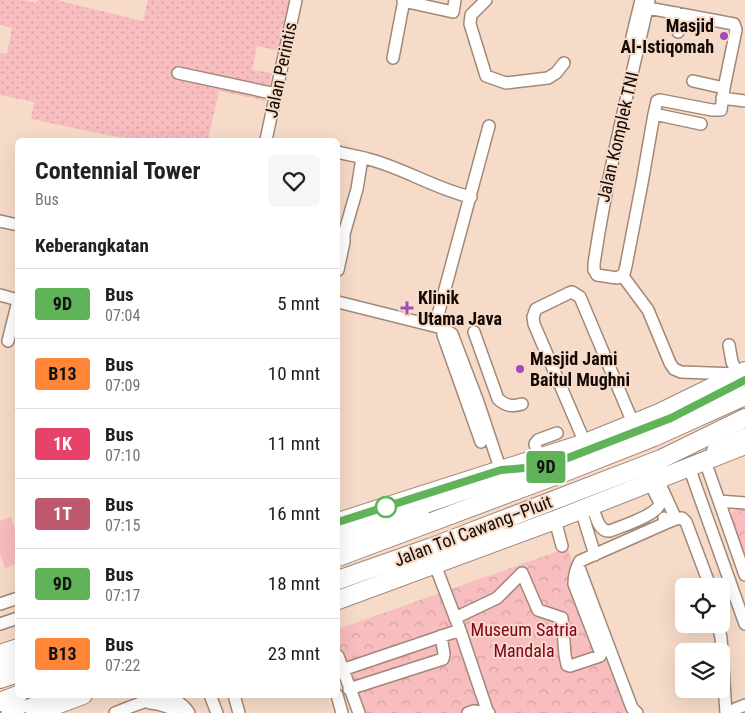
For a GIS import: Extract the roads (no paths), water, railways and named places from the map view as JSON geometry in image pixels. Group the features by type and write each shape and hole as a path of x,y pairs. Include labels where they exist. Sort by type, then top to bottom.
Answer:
{"highway":[{"path":"340,521 501,470 543,462 743,375"},
{"name":"Jalan Tol Cawang–Pluit","path":"340,556 654,436 745,396"},
{"name":"Jalan Tol Cawang–Pluit","path":"340,579 432,547 661,459 745,418"},
{"path":"340,599 654,482 745,443"},
{"path":"340,541 464,501 488,501"},
{"path":"0,654 15,649"},
{"path":"0,679 15,674"},
{"path":"0,702 15,696"},
{"path":"35,713 75,698"}],"street":[{"name":"Jalan Perintis","path":"266,138 296,0"},
{"path":"392,58 403,1 453,12 455,0"},
{"path":"486,0 471,15 470,24 486,76 506,83 548,78 556,73 564,63"},
{"path":"632,37 646,3 718,25 734,24 736,30 721,110 660,100 657,102 626,266 622,275 648,310 674,369 680,372 743,375"},
{"name":"Jalan Komplek TNI","path":"622,275 617,278 597,275 594,270 594,264 602,212 646,3"},
{"path":"677,13 678,32"},
{"path":"178,73 276,94"},
{"path":"693,81 745,101"},
{"path":"654,114 701,124"},
{"path":"489,126 438,327 501,470"},
{"path":"340,152 362,158 471,198"},
{"path":"340,261 344,234 362,158"},
{"path":"0,221 15,224"},
{"path":"585,443 534,324 533,317 536,309 569,293 572,292 580,297 633,423"},
{"path":"0,295 15,300"},
{"path":"340,304 438,327 452,334 463,361 482,442"},
{"path":"8,341 15,313"},
{"path":"474,332 498,399 504,405 522,404"},
{"path":"729,345 732,362 743,375"},
{"path":"463,361 482,354"},
{"path":"340,530 418,510 543,462 671,418 743,375"},
{"path":"543,462 535,444 538,440 557,433"},
{"path":"340,591 581,503 717,448 745,443"},
{"path":"697,464 719,501 745,575"},
{"path":"697,464 745,624"},
{"path":"654,482 660,507 671,521"},
{"path":"654,482 671,521"},
{"path":"719,501 745,504"},
{"path":"603,530 610,531 656,511 660,507"},
{"path":"586,508 603,530 609,549"},
{"path":"586,508 595,554"},
{"path":"455,618 497,598 522,573 538,610 562,618 564,655 567,665 570,666 600,656 601,654 574,584 574,578 580,561 671,521 682,518 686,522 707,578"},
{"path":"555,520 562,546"},
{"path":"435,565 460,630 488,713 474,711 468,713"},
{"path":"578,565 632,708 637,713"},
{"path":"0,604 15,599"},
{"path":"0,624 15,619"},
{"path":"342,670 460,630"},
{"path":"720,633 735,709"},
{"path":"350,689 443,658 441,636"},
{"path":"0,669 15,663"},
{"path":"340,663 359,713"},
{"path":"7,713 48,698"},
{"path":"211,698 216,713"},
{"path":"235,698 239,713"},
{"path":"338,698 342,713"},
{"path":"115,713 154,699 173,699 179,701 189,713"},
{"path":"143,702 167,707 176,713"}],"place":[{"name":"Masjid Al-Istiqomah","path":"724,36"},
{"name":"Klinik Utama Java","path":"407,308"},
{"name":"Masjid Jami Baitul Mughni","path":"520,369"}],"park label":[{"name":"Museum Satria Mandala","path":"524,640"}]}
